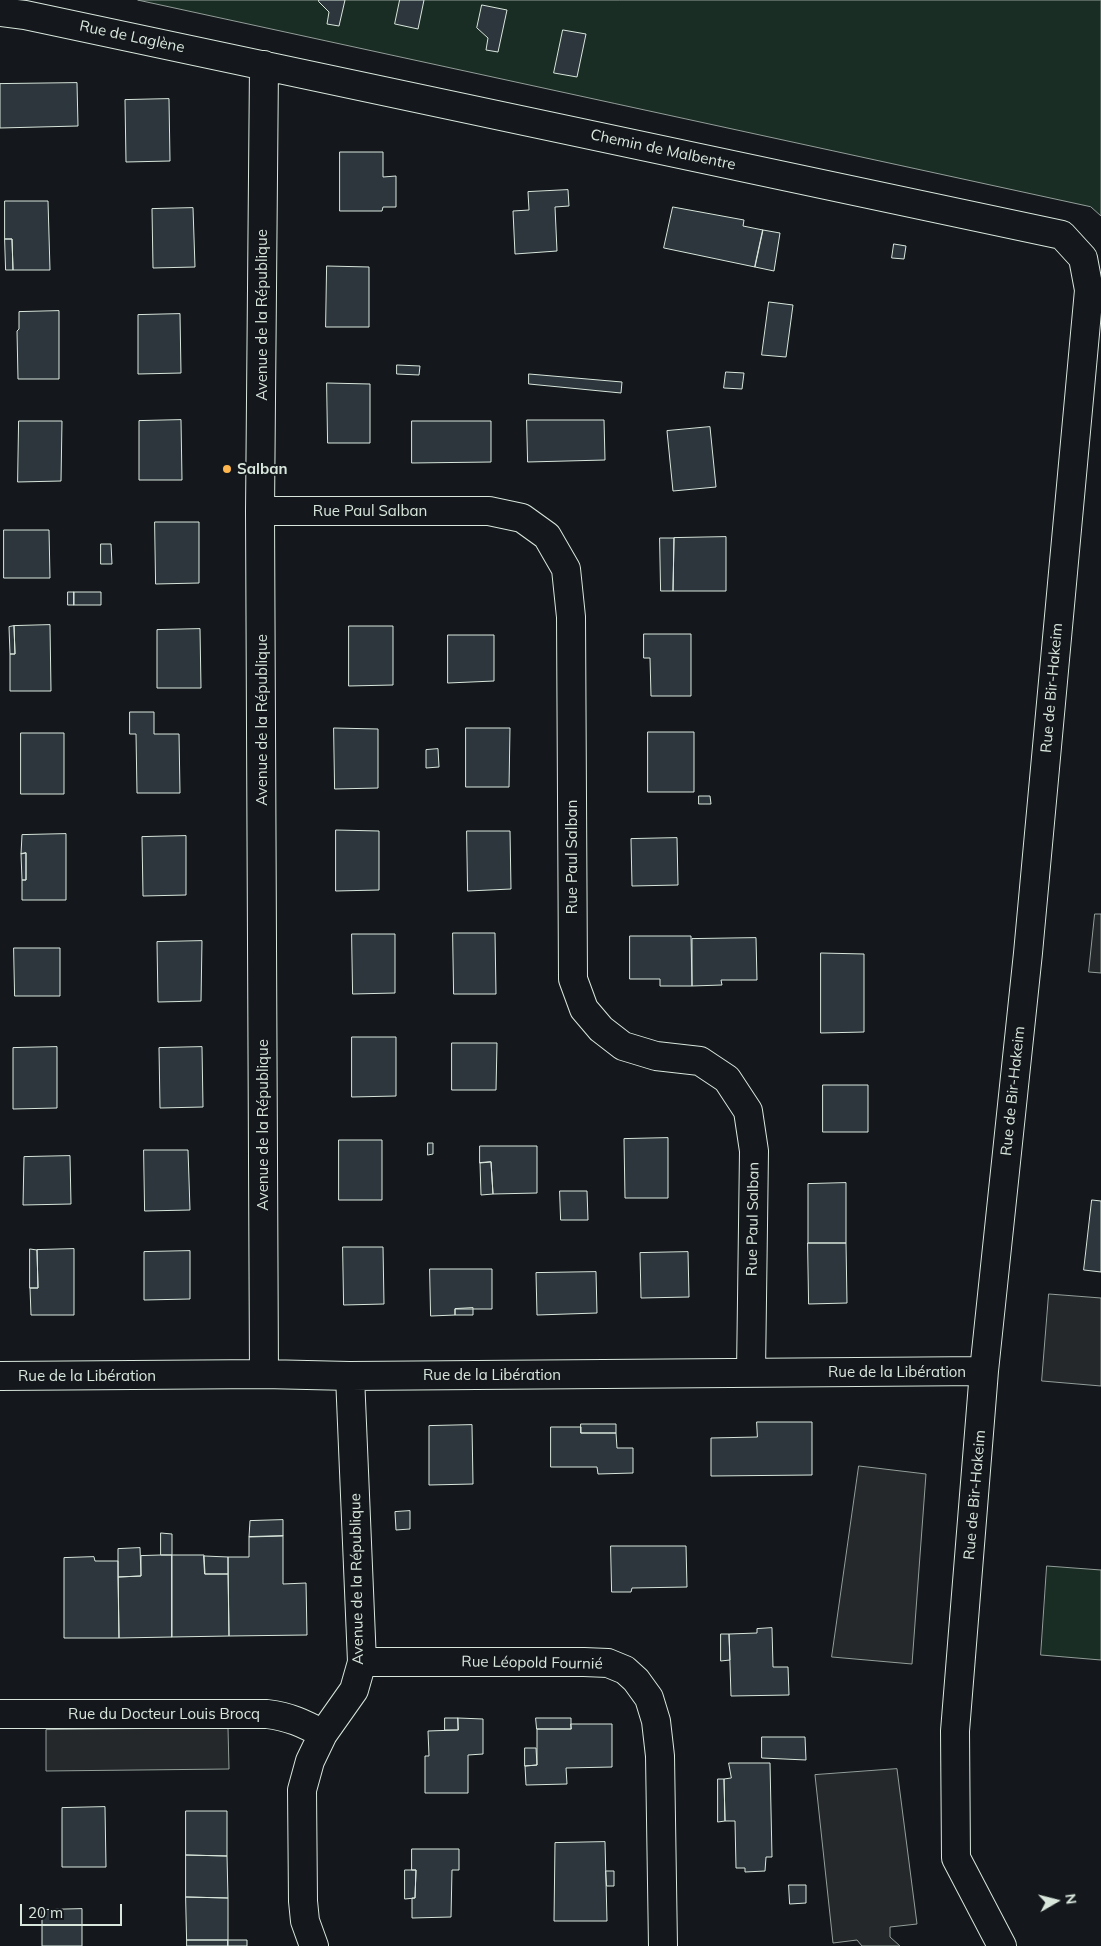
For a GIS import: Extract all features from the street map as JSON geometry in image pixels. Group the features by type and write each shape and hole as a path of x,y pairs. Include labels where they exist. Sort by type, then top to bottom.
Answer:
{"street":[{"name":"Rue de Laglène","path":"18,9 264,65"},
{"name":"Chemin de Malbentre","path":"264,65 1062,235"},
{"name":"Avenue de la République","path":"264,65 260,511 264,1374"},
{"name":"Rue de Bir-Hakeim","path":"1002,1946 956,1858 955,1731 984,1371 1028,953 1089,290 1083,258 1062,235"},
{"name":"Rue Paul Salban","path":"260,511 489,511 522,518 547,536 566,569 571,617 573,979 584,1009 601,1029 623,1046 656,1056 700,1061 727,1079 748,1111 754,1151 751,1373"},
{"name":"Rue de la Libération","path":"0,1376 264,1374 350,1376 984,1371"},
{"name":"Avenue de la République","path":"314,1946 305,1921 303,1901 302,1790 310,1761 323,1734 354,1690 362,1662 350,1376"},
{"name":"Rue Léopold Fournié","path":"362,1662 608,1663 625,1670 636,1680 649,1698 656,1721 660,1756 662,1946"},
{"name":"Rue du Docteur Louis Brocq","path":"0,1714 267,1714 288,1717 303,1722 323,1734"}],"green space":[{"path":"138,0 1101,0 1101,216 1091,207"},
{"path":"1047,1566 1101,1570 1101,1660 1041,1655"}],"shaded area":[{"path":"1095,914 1101,914 1101,973 1089,972"},
{"path":"1049,1294 1101,1298 1101,1386 1042,1381"},
{"path":"859,1466 926,1474 912,1664 832,1657"},
{"path":"228,1728 229,1769 46,1771 46,1730"},
{"path":"897,1769 917,1924 890,1927 890,1937 900,1946 862,1946 857,1940 833,1943 815,1775"}],"building":[{"path":"319,0 345,0 339,26 327,24 329,12"},
{"path":"400,0 424,0 418,29 395,24"},
{"path":"482,5 507,10 498,52 486,50 488,38 477,28"},
{"path":"563,30 586,34 577,77 554,73"},
{"path":"77,83 78,126 0,128 0,84"},
{"path":"169,99 170,161 126,162 125,100"},
{"path":"340,152 383,152 383,177 396,176 396,207 383,207 382,211 340,211"},
{"path":"568,190 569,206 555,207 557,251 515,254 513,211 529,210 528,192"},
{"path":"5,201 48,201 50,270 13,270 12,239 5,239"},
{"path":"673,207 744,220 743,226 763,230 755,267 664,248"},
{"path":"193,208 195,267 153,268 152,209"},
{"path":"763,230 780,233 774,271 755,267"},
{"path":"5,239 12,239 13,270 6,270"},
{"path":"894,244 906,246 904,259 892,258"},
{"path":"327,266 369,267 369,327 326,327"},
{"path":"769,302 793,305 786,357 762,355"},
{"path":"59,311 59,379 18,379 17,331 19,329 19,312"},
{"path":"180,314 181,373 138,374 138,315"},
{"path":"397,365 420,366 419,375 397,374"},
{"path":"726,372 744,373 742,389 724,388"},
{"path":"529,374 622,382 621,393 529,384"},
{"path":"327,383 370,384 370,443 328,443"},
{"path":"181,420 182,480 139,480 139,421"},
{"path":"527,420 604,420 605,460 528,462"},
{"path":"19,421 62,421 61,481 18,482"},
{"path":"412,421 491,421 491,462 412,463"},
{"path":"710,427 716,487 673,491 667,431"},
{"path":"155,522 199,522 199,583 156,584"},
{"path":"4,530 49,530 50,578 4,578"},
{"path":"726,537 726,591 673,591 674,538"},
{"path":"660,538 674,538 673,591 661,591"},
{"path":"101,544 111,544 112,564 101,564"},
{"path":"68,592 74,592 74,605 68,605"},
{"path":"74,592 101,592 101,605 74,605"},
{"path":"50,625 51,691 10,691 10,654 15,654 14,626"},
{"path":"14,626 15,654 10,654 9,627"},
{"path":"349,626 393,626 393,685 349,686"},
{"path":"200,629 201,688 157,688 157,630"},
{"path":"644,634 691,634 691,696 651,696 650,658 644,658"},
{"path":"448,635 494,635 494,681 448,683"},
{"path":"130,712 154,712 154,734 179,734 180,793 137,793 136,734 130,734"},
{"path":"334,728 378,729 378,788 335,789"},
{"path":"466,728 510,728 509,787 466,787"},
{"path":"648,732 694,732 694,792 648,792"},
{"path":"21,733 64,733 64,794 21,794"},
{"path":"438,749 439,767 426,768 426,750"},
{"path":"699,796 710,796 711,804 699,804"},
{"path":"336,830 379,831 379,890 336,891"},
{"path":"467,831 510,831 511,889 468,891"},
{"path":"66,834 66,900 22,900 22,880 26,880 26,853 21,854 22,835"},
{"path":"186,836 186,895 143,896 142,837"},
{"path":"677,838 678,885 632,886 631,839"},
{"path":"26,853 26,880 22,880 21,854"},
{"path":"453,933 495,933 496,994 454,994"},
{"path":"352,934 395,934 395,993 353,994"},
{"path":"630,936 691,936 692,986 660,986 660,979 630,979"},
{"path":"756,938 757,980 721,980 722,985 692,986 692,939"},
{"path":"202,941 201,1001 158,1002 157,942"},
{"path":"14,948 60,948 60,996 15,996"},
{"path":"821,953 864,954 864,1032 821,1033"},
{"path":"352,1037 396,1037 396,1096 352,1097"},
{"path":"452,1043 497,1043 496,1090 452,1090"},
{"path":"57,1047 57,1108 13,1109 13,1048"},
{"path":"202,1047 203,1107 160,1108 159,1048"},
{"path":"823,1085 868,1085 868,1132 823,1132"},
{"path":"668,1138 668,1198 625,1198 624,1139"},
{"path":"339,1140 382,1140 382,1200 339,1200"},
{"path":"428,1143 433,1143 433,1154 428,1155"},
{"path":"480,1146 537,1146 537,1193 493,1194 491,1162 480,1163"},
{"path":"144,1150 188,1150 190,1210 145,1211"},
{"path":"70,1156 71,1204 23,1205 24,1157"},
{"path":"491,1162 493,1194 481,1195 480,1163"},
{"path":"846,1183 846,1243 808,1243 808,1184"},
{"path":"560,1191 587,1191 588,1220 561,1220"},
{"path":"1092,1200 1101,1201 1101,1272 1084,1270"},
{"path":"808,1243 846,1243 847,1303 809,1304"},
{"path":"343,1247 383,1247 384,1304 344,1305"},
{"path":"30,1249 37,1250 38,1288 30,1288"},
{"path":"74,1249 74,1315 31,1315 30,1288 38,1288 37,1250"},
{"path":"190,1251 190,1299 144,1300 144,1252"},
{"path":"688,1252 689,1297 641,1298 640,1253"},
{"path":"430,1269 492,1269 492,1309 455,1309 455,1315 431,1316"},
{"path":"596,1272 597,1313 537,1315 536,1273"},
{"path":"473,1308 473,1315 455,1315 455,1309"},
{"path":"757,1422 812,1422 812,1475 711,1476 711,1438 757,1437"},
{"path":"581,1424 616,1424 616,1433 581,1433"},
{"path":"472,1425 473,1484 429,1485 429,1426"},
{"path":"551,1427 581,1427 581,1433 616,1433 617,1448 633,1448 633,1473 598,1474 597,1467 551,1467"},
{"path":"410,1511 410,1529 396,1530 395,1512"},
{"path":"283,1520 283,1536 249,1537 250,1521"},
{"path":"161,1533 172,1534 172,1555 161,1555"},
{"path":"283,1536 283,1584 306,1583 307,1635 229,1636 228,1557 249,1557 249,1537"},
{"path":"611,1546 686,1546 687,1587 632,1588 631,1592 612,1592"},
{"path":"140,1548 141,1576 118,1577 118,1549"},
{"path":"172,1555 172,1637 119,1638 118,1577 141,1576 141,1556"},
{"path":"172,1555 204,1555 205,1574 228,1574 229,1636 172,1637"},
{"path":"204,1556 228,1557 228,1574 205,1574"},
{"path":"94,1557 95,1561 118,1561 119,1638 64,1638 64,1558"},
{"path":"772,1628 773,1667 788,1667 789,1695 731,1696 729,1634 757,1633 757,1629"},
{"path":"721,1634 729,1634 730,1660 721,1661"},
{"path":"445,1718 458,1718 458,1730 445,1730"},
{"path":"458,1718 483,1719 483,1754 468,1755 468,1793 425,1793 425,1756 429,1756 428,1731 458,1730"},
{"path":"536,1718 571,1718 571,1729 537,1729"},
{"path":"571,1724 612,1724 612,1767 566,1768 567,1784 526,1785 525,1766 537,1765 537,1729 571,1729"},
{"path":"762,1737 805,1737 806,1760 762,1758"},
{"path":"525,1748 536,1748 537,1765 525,1766"},
{"path":"729,1763 770,1763 772,1857 766,1857 765,1871 745,1872 745,1868 736,1868 735,1821 725,1821 724,1779 731,1778"},
{"path":"718,1779 724,1779 725,1821 718,1822"},
{"path":"105,1807 106,1867 62,1867 62,1808"},
{"path":"186,1811 227,1811 227,1856 186,1855"},
{"path":"605,1842 607,1921 554,1921 555,1843"},
{"path":"412,1849 459,1849 459,1870 452,1870 451,1917 412,1918 412,1898 415,1898 416,1870 412,1870"},
{"path":"186,1855 227,1856 228,1898 186,1897"},
{"path":"405,1870 416,1870 415,1898 405,1899"},
{"path":"606,1871 614,1871 614,1886 607,1886"},
{"path":"789,1885 806,1885 806,1903 790,1904"},
{"path":"186,1897 228,1898 228,1940 187,1940"},
{"path":"82,1909 82,1946 42,1946 42,1910"},
{"path":"187,1940 228,1940 228,1946 187,1946"},
{"path":"228,1940 247,1940 247,1946 228,1946"}],"place":[{"name":"Salban","path":"227,469"}]}
